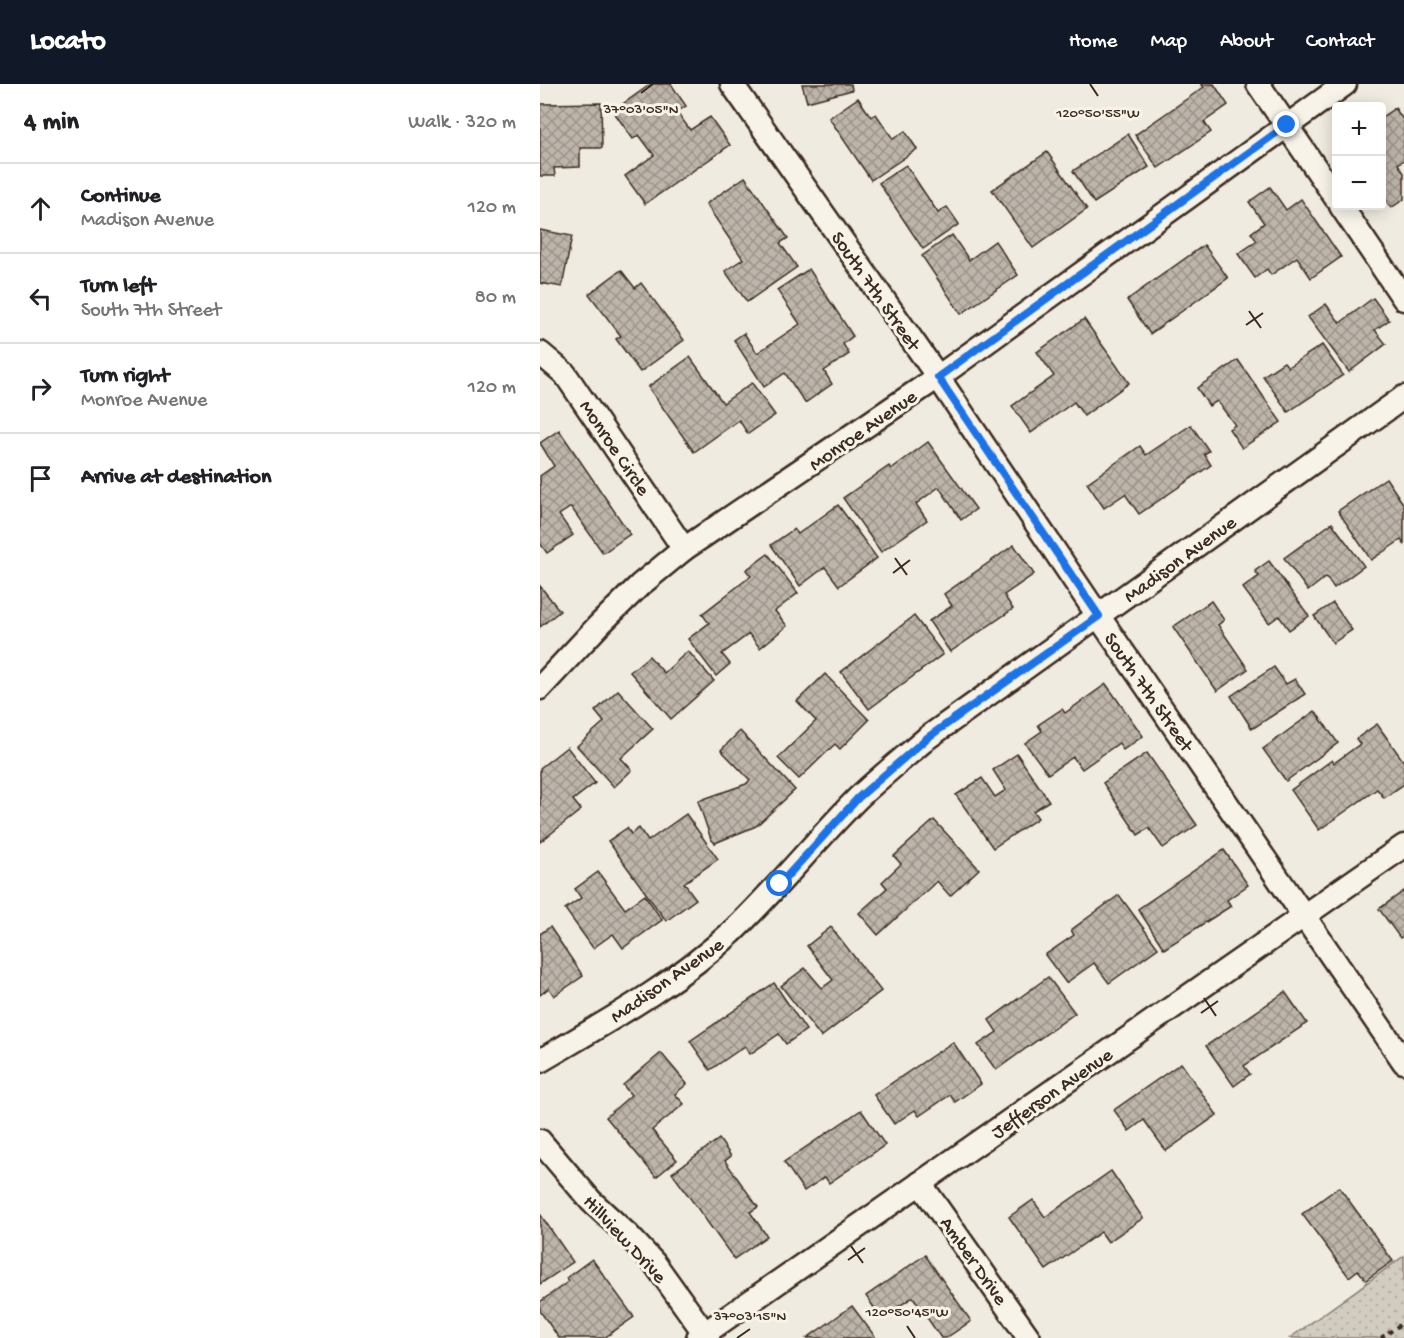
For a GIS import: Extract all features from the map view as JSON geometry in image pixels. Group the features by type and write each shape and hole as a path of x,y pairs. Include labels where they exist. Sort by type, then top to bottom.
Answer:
{"street":[{"name":"South 7th Street","path":"732,84 938,377 1404,1062"},
{"path":"1258,84 1332,192"},
{"name":"Monroe Avenue","path":"540,688 639,585 684,549 938,377 1345,84"},
{"path":"1344,210 1404,299"},
{"name":"Monroe Circle","path":"540,353 571,382 684,549"},
{"name":"Madison Avenue","path":"540,1061 641,1001 688,968 732,932 780,884 858,798 927,738 1404,397"},
{"name":"Jefferson Avenue","path":"704,1336 1404,846"},
{"name":"Hillview Drive","path":"540,1141 591,1201 655,1264 704,1336"},
{"name":"Amber Drive","path":"920,1183 1029,1338"}],"path":[{"path":"1381,1338 1404,1322"}],"shaded area":[{"path":"1404,1256 1404,1338 1290,1338"}],"building":[{"path":"651,84 671,84 686,106 677,112 690,130 710,117 730,145 645,204 625,176 654,155 639,135 633,139 613,111"},
{"path":"802,84 851,84 852,90 807,102"},
{"path":"1201,84 1214,84 1228,105 1204,122 1211,132 1158,168 1135,135 1204,87"},
{"path":"858,98 871,117 876,114 893,139 905,131 917,149 871,180 829,118"},
{"path":"601,103 602,148 580,148 580,167 554,168 555,176 540,176 540,104"},
{"path":"1395,108 1404,121 1404,160 1398,164 1404,173 1404,199 1391,208 1386,200 1386,114"},
{"path":"1128,134 1149,167 1094,203 1073,171"},
{"path":"1047,152 1087,209 1033,248 992,190"},
{"path":"906,165 938,213 947,207 959,224 923,249 879,183"},
{"path":"745,177 788,238 780,243 797,267 747,302 725,271 743,259 706,204"},
{"path":"1270,187 1286,210 1301,199 1341,257 1311,278 1297,257 1271,275 1267,269 1255,278 1238,254 1257,241 1251,233 1264,223 1249,202"},
{"path":"540,230 572,236 562,287 540,283"},
{"path":"952,235 969,260 995,241 1018,275 961,314 922,256"},
{"path":"1204,245 1228,278 1150,334 1127,300"},
{"path":"809,269 853,336 843,344 849,354 824,371 832,384 805,403 785,373 764,387 734,340 744,333 757,353 800,324 777,290"},
{"path":"621,270 635,288 641,283 684,340 640,372 616,339 621,336 589,294"},
{"path":"1373,298 1389,320 1375,330 1386,344 1349,372 1308,317 1326,304 1340,323"},
{"path":"1084,319 1129,383 1084,416 1074,402 1031,433 1012,406 1054,376 1037,352"},
{"path":"1322,345 1343,375 1288,412 1263,376 1284,362 1288,367"},
{"path":"690,357 723,403 752,383 775,415 748,434 739,420 694,452 648,387"},
{"path":"1238,360 1281,422 1242,448 1229,429 1235,425 1217,401 1209,406 1197,388"},
{"path":"1191,425 1209,451 1204,454 1211,465 1139,514 1125,494 1104,508 1087,483 1140,446 1146,455"},
{"path":"559,430 630,534 603,553 571,507 559,515 573,535 547,553 540,543 540,476 554,466 540,443"},
{"path":"928,442 976,509 961,520 939,487 916,504 927,520 881,552 843,498 889,466 891,469"},
{"path":"1386,478 1404,505 1404,544 1401,540 1371,560 1338,511"},
{"path":"838,505 877,558 839,586 825,567 800,586 771,545 794,529 798,534"},
{"path":"1332,523 1364,566 1334,588 1326,577 1308,591 1284,558"},
{"path":"1014,545 1034,574 1004,595 1013,609 950,652 929,621 952,606 944,594"},
{"path":"768,554 798,593 775,611 787,626 760,648 749,634 722,654 730,664 716,676 688,639 709,623 702,614 751,576 746,570"},
{"path":"1269,561 1309,616 1289,630 1279,616 1269,623 1243,588 1259,576 1255,571"},
{"path":"540,586 560,611 540,627"},
{"path":"1211,601 1224,620 1218,625 1248,669 1217,691 1173,627"},
{"path":"1333,603 1352,630 1333,643 1314,616"},
{"path":"914,616 943,654 869,709 841,672"},
{"path":"688,651 714,681 671,719 630,672 649,656 664,673"},
{"path":"1274,667 1286,684 1295,679 1305,694 1252,729 1231,696"},
{"path":"825,674 869,720 840,749 835,744 799,779 778,758 816,721 797,701"},
{"path":"1106,684 1143,736 1123,750 1119,743 1082,769 1073,757 1048,774 1025,743 1042,731 1038,725 1062,709 1065,713"},
{"path":"618,690 653,729 621,758 632,770 614,787 577,746 604,722 595,711"},
{"path":"1315,711 1338,743 1286,781 1263,749"},
{"path":"1377,724 1404,762 1404,784 1384,798 1377,789 1319,830 1291,790 1332,760 1334,763 1360,744 1356,739"},
{"path":"740,731 795,790 756,826 715,843 711,839 698,801 746,784 750,780 721,750"},
{"path":"567,747 595,783 573,800 581,810 540,842 540,768"},
{"path":"1147,753 1197,825 1163,848 1149,828 1138,835 1103,783"},
{"path":"1017,754 1049,801 1033,811 1038,818 993,848 956,795 982,778 995,797 1006,790 993,770"},
{"path":"686,814 718,859 684,883 696,899 666,921 608,841 627,828 631,834 639,828 648,841"},
{"path":"934,820 979,869 950,896 937,881 878,935 859,913 887,888 882,882 901,864 894,856"},
{"path":"1224,850 1248,885 1227,900 1231,906 1164,949 1138,909"},
{"path":"598,872 625,909 645,895 662,920 623,948 613,934 593,948 565,909 581,898 575,889"},
{"path":"1404,891 1404,935 1400,938 1379,909"},
{"path":"1119,895 1158,948 1109,983 1094,963 1066,983 1045,955 1074,935 1071,930"},
{"path":"550,927 583,976 554,996 549,988 540,995 540,934"},
{"path":"831,927 881,991 821,1037 781,986 805,968 822,988 833,980 807,946"},
{"path":"1048,977 1075,1013 996,1070 978,1045 997,1032 989,1020"},
{"path":"774,983 806,1030 786,1044 779,1034 750,1054 745,1046 710,1070 690,1041"},
{"path":"1285,992 1307,1023 1244,1066 1250,1074 1234,1086 1206,1046"},
{"path":"953,1042 981,1084 955,1102 950,1095 919,1116 915,1110 894,1124 874,1095"},
{"path":"661,1053 687,1084 675,1094 684,1104 652,1130 677,1160 656,1177 606,1117 631,1095 623,1085"},
{"path":"1181,1063 1217,1115 1166,1151 1144,1120 1129,1131 1114,1110"},
{"path":"861,1110 885,1145 829,1183 825,1177 804,1191 784,1162"},
{"path":"719,1139 731,1156 725,1161 758,1207 750,1212 767,1236 734,1259 672,1173"},
{"path":"1111,1171 1143,1218 1108,1242 1101,1232 1046,1270 1009,1217 1033,1200 1045,1217"},
{"path":"1339,1187 1393,1261 1366,1280 1358,1270 1349,1277 1302,1214"},
{"path":"540,1214 573,1262 540,1284"},
{"path":"925,1255 971,1321 946,1338 941,1338 913,1297 881,1318 866,1296"},
{"path":"592,1259 634,1317 604,1338 559,1338 540,1311 540,1302 569,1281 566,1278"},
{"path":"852,1306 876,1338 807,1338 827,1324"}],"route":[{"path":"780,884 858,798 927,738 1099,616 938,377 1287,125"}]}
